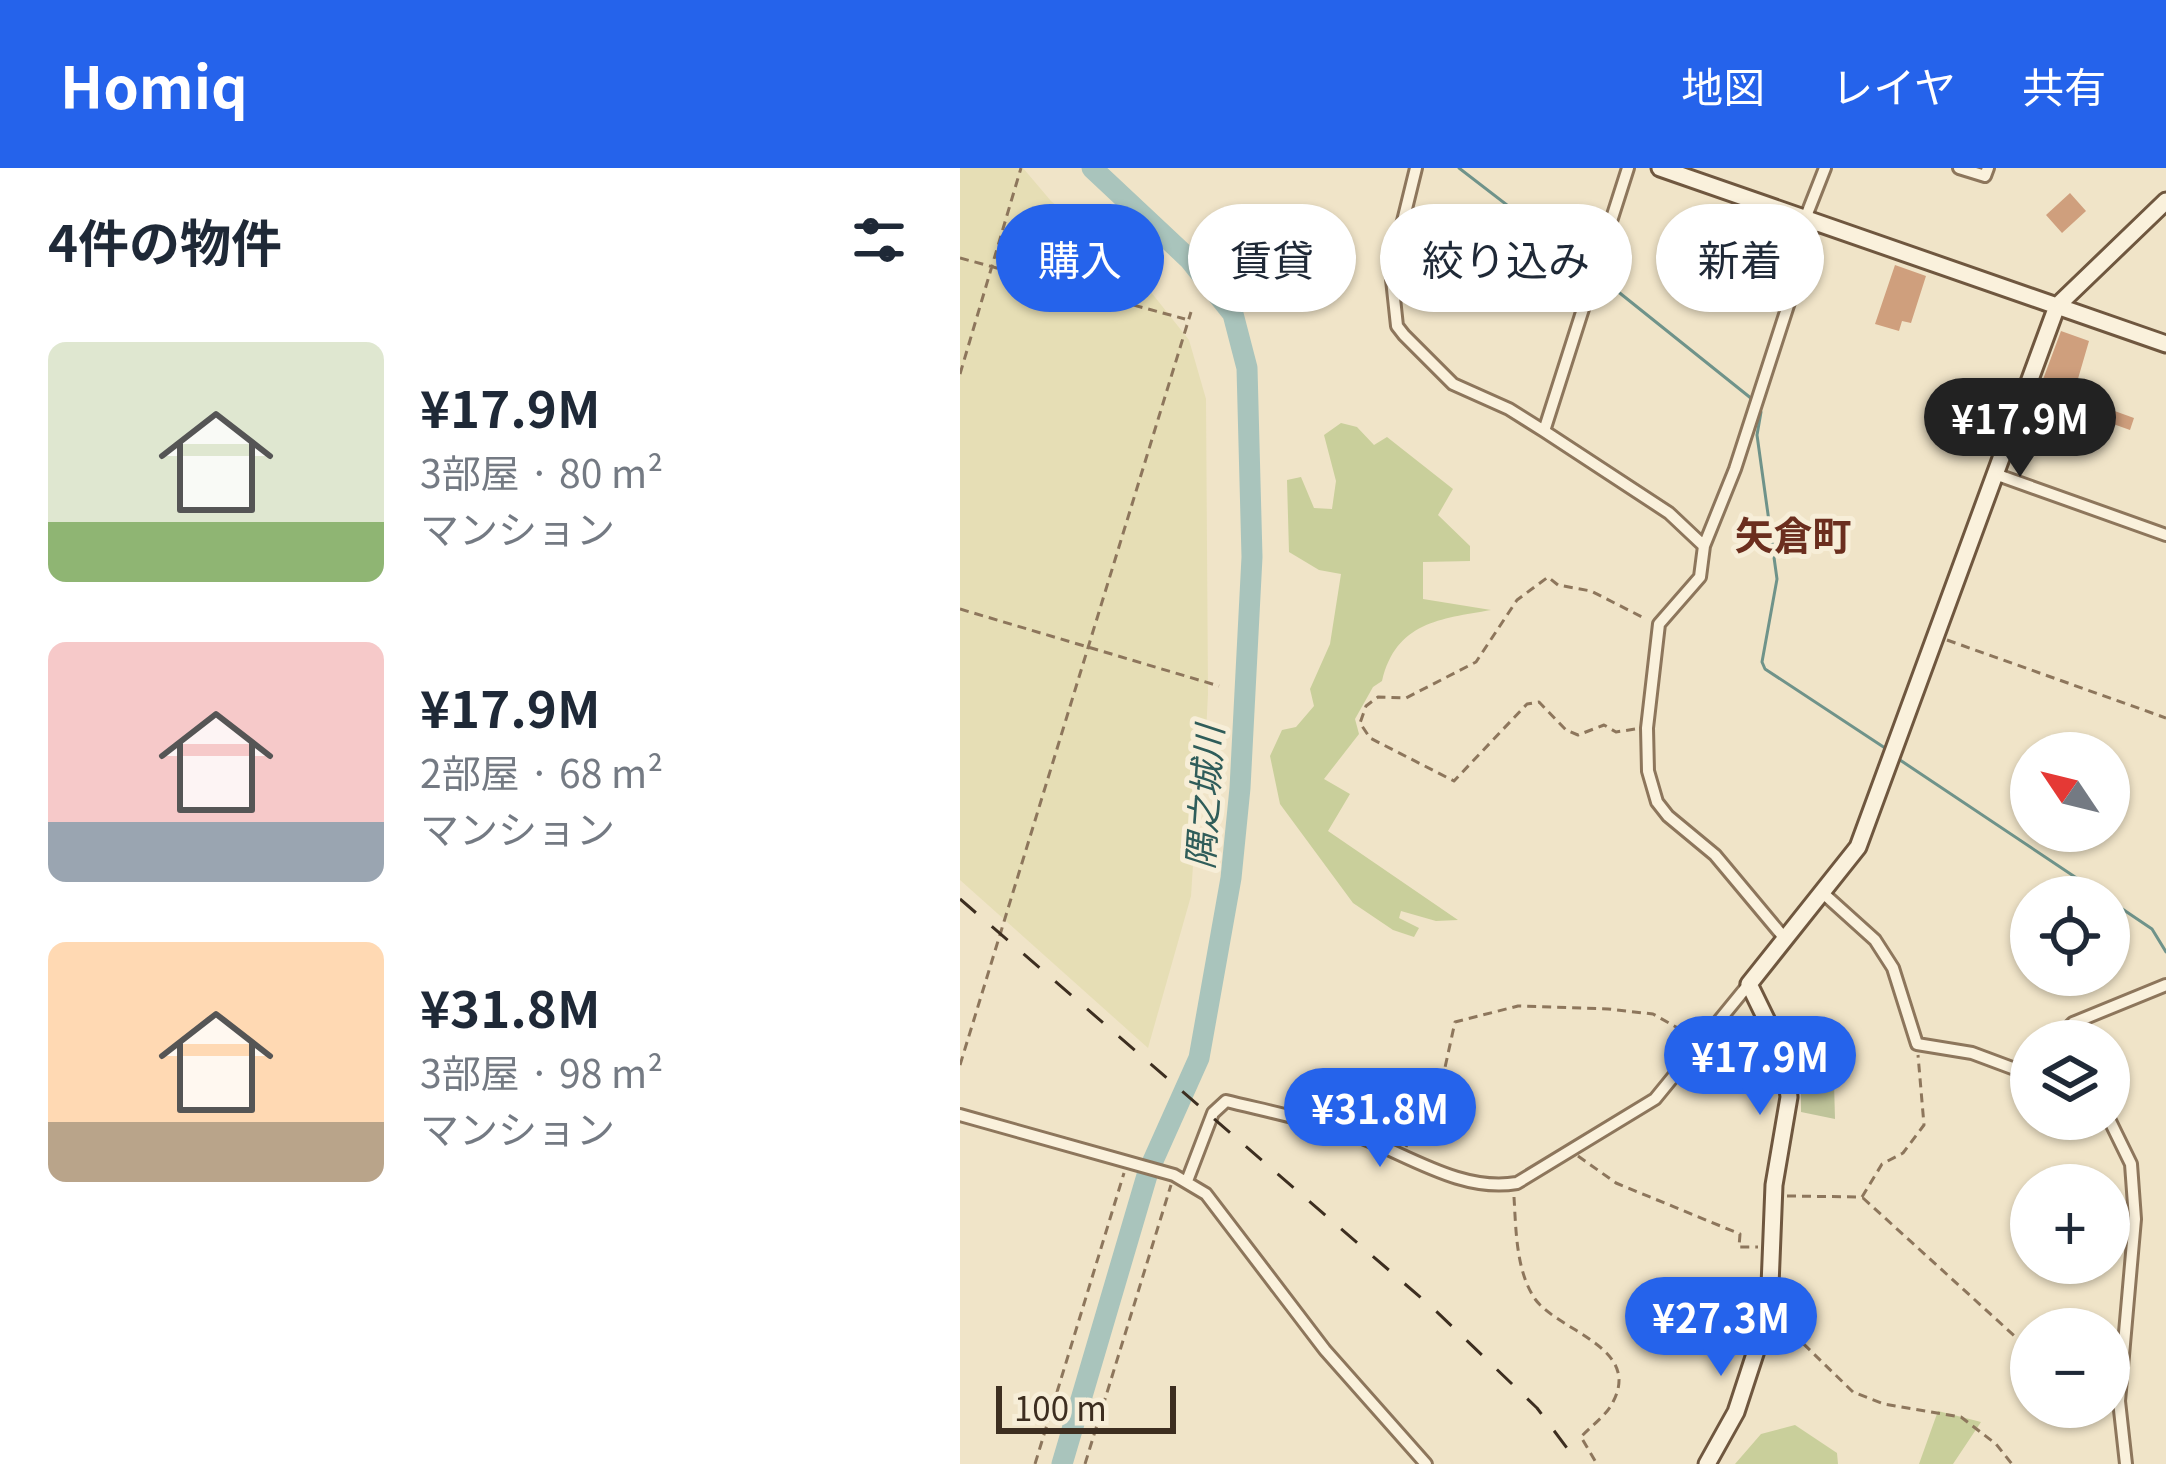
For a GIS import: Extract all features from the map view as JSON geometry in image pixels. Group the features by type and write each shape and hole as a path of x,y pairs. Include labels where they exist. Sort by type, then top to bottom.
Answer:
{"street":[{"path":"1417,168 1392,257 1397,326 1453,384 1544,431 1670,513 1704,546"},
{"path":"1544,431 1628,168"},
{"path":"1815,204 1825,168"},
{"path":"1959,168 1985,176 1988,168"},
{"path":"1669,170 1765,204"},
{"path":"1187,1181 1213,1113 1226,1101 1340,1129 1470,1181 1500,1186 1514,1184 1655,1099 1858,847 2057,306 2166,201"},
{"path":"1824,225 2166,344"},
{"path":"1782,312 1735,470 1704,546 1700,577 1659,624 1647,728 1648,771 1657,802 1715,855 1786,940"},
{"path":"1995,474 2166,535"},
{"path":"1824,894 1875,940 1893,968 1917,1044 1972,1053 2010,1067"},
{"path":"1707,1464 1736,1412 1768,1310 1773,1196 1789,1074 1749,984"},
{"path":"2080,1020 2166,985"},
{"path":"960,1115 1174,1175 1206,1194 1325,1350 1426,1464"},
{"path":"2119,1140 2131,1164 2135,1219 2120,1401 2126,1464"}],"path":[{"path":"960,374 1021,168"},
{"path":"960,258 1187,320"},
{"path":"960,1065 1191,312"},
{"path":"1647,728 1616,732 1604,725 1578,735 1566,730 1539,702 1527,704 1454,781 1370,738 1360,723 1366,706 1378,698 1406,698 1476,662 1517,600 1548,577 1558,585 1591,591 1659,624"},
{"path":"960,609 1219,686"},
{"path":"1936,636 2166,718"},
{"path":"1403,1154 1424,1101 1444,1072 1455,1022 1518,1006 1608,1009 1653,1014 1702,1042"},
{"path":"1862,1197 1882,1164 1904,1153 1924,1125 1917,1044"},
{"path":"1571,1152 1616,1183 1741,1234 1739,1247 1771,1248"},
{"path":"1035,1464 1127,1163"},
{"path":"1085,1464 1174,1175"},
{"path":"1514,1184 1516,1238 1536,1300 1609,1352 1618,1380 1613,1402 1581,1437 1597,1464"},
{"path":"1773,1196 1862,1197 2010,1332"},
{"path":"1768,1310 1853,1392 1884,1404 1961,1417 1996,1444 2012,1464"}],"shaded area":[{"path":"960,168 1023,168 1054,204 996,204 996,312 1164,308 1189,340 1206,399 1204,774 1198,788 1191,896 1148,1048 960,880"}],"green space":[{"path":"1341,423 1357,427 1374,445 1387,437 1453,489 1438,515 1470,546 1470,561 1423,562 1423,599 1491,610 1438,621 1398,646 1382,681 1373,687 1355,719 1359,734 1324,779 1350,794 1328,831 1458,920 1436,921 1401,911 1399,918 1419,928 1414,937 1393,930 1353,903 1280,804 1270,756 1282,730 1296,727 1314,706 1310,689 1330,644 1341,574 1319,570 1289,552 1287,480 1301,477 1314,508 1332,509 1336,481 1324,435"},
{"path":"1808,1030 1822,1079 1834,1083 1835,1119 1801,1112 1801,1079 1791,1041"},
{"path":"1938,1411 1981,1422 1953,1464 1919,1464"},
{"path":"1795,1425 1837,1453 1838,1464 1735,1464 1761,1434"}],"building":[{"path":"2070,193 2086,211 2062,233 2046,215"},
{"path":"1895,265 1926,276 1911,323 1902,321 1899,331 1875,324"},
{"path":"2061,331 2089,341 2073,396 2134,418 2130,430 2102,420 2097,433 2032,409"}],"waterway":[{"name":"隅之城川","path":"1062,1464 1148,1172 1199,1058 1231,878 1252,557 1247,368 1233,314 1189,259 1092,168"},
{"path":"1459,168 1506,204"},
{"path":"1632,303 1752,399"},
{"path":"1758,407 1757,435 1777,579 1762,662 1765,669 1885,748"},
{"path":"1897,758 2074,876"},
{"path":"2130,914 2152,929 2166,952"}],"railway":[{"path":"960,899 1435,1310 1537,1408 1579,1464"}],"district":[{"name":"矢倉町","path":"1793,533"}]}
